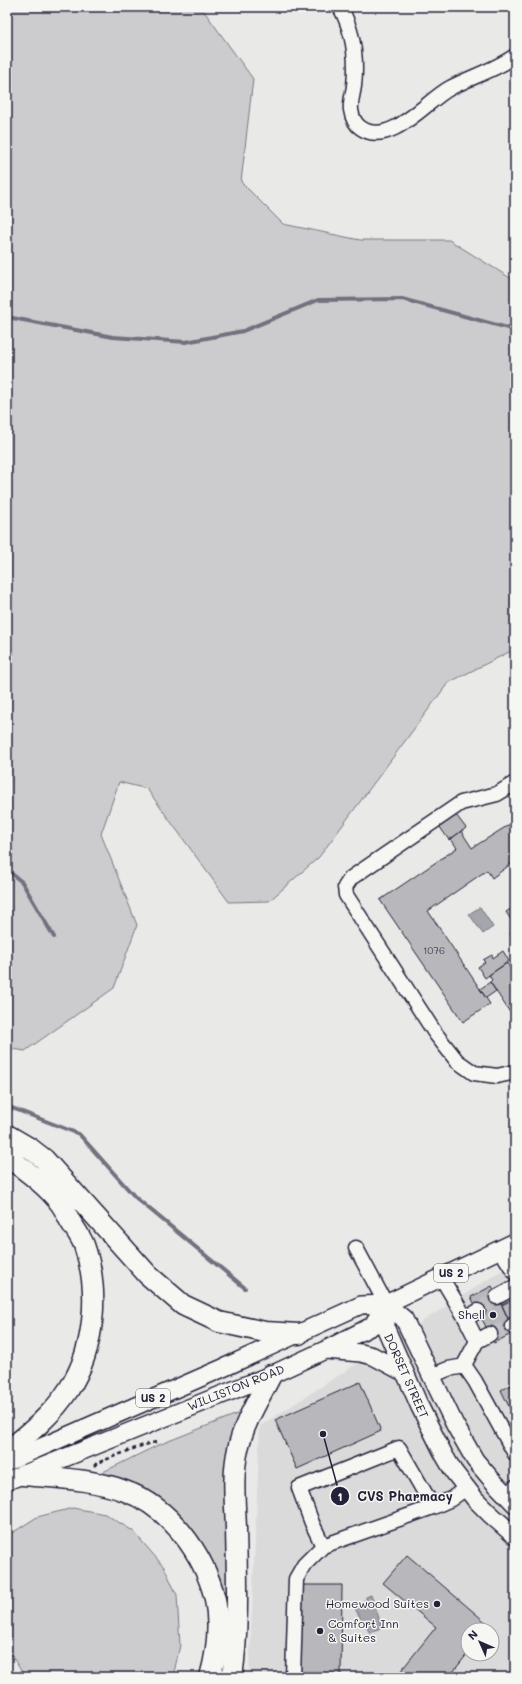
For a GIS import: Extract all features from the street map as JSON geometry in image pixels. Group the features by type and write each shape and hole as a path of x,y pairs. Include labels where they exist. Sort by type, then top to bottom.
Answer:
{"highway":[{"path":"7,1135 31,1149 44,1159 148,1275 183,1305 219,1322 265,1332 299,1334"},
{"path":"7,1158 31,1174 60,1203 84,1245 94,1288 91,1327 87,1350 69,1389 42,1422 7,1451"},
{"path":"232,1677 236,1647 237,1598 235,1474 238,1450 244,1430 271,1374"},
{"path":"15,1478 89,1482 125,1491 154,1507 179,1530 190,1544 205,1570 215,1599 218,1635 216,1654 210,1677"}],"main road":[{"name":"WILLISTON ROAD","path":"7,1462 362,1306 386,1304 508,1245"},
{"name":"WILLISTON ROAD","path":"15,1478 271,1374 325,1350 372,1326 386,1304"},
{"name":"DORSET STREET","path":"386,1304 386,1329 404,1373 440,1449 466,1488 490,1514 515,1536"},
{"name":"DORSET STREET","path":"386,1304 404,1319 455,1425 472,1454 492,1480 512,1495"},
{"path":"325,1350 361,1353 373,1356 404,1373"},
{"path":"490,1514 512,1495"}],"street":[{"path":"340,7 349,27 354,47 354,84 351,111 355,121 363,129 368,131 380,132 396,127 448,89 499,66 515,56"},
{"path":"515,783 498,794 461,803 351,878 345,887 346,895 435,1033 457,1061 474,1073 497,1076 515,1072"},
{"path":"508,1245 515,1273"},
{"path":"356,1248 386,1304"},
{"path":"442,1277 477,1341"},
{"path":"497,1297 515,1287"},
{"path":"466,1319 478,1311"},
{"path":"490,1334 477,1341 464,1365 515,1454"},
{"path":"431,1376 448,1369 465,1366"},
{"path":"323,1546 299,1488 399,1448 433,1508"},
{"path":"293,1677 296,1579 304,1565 323,1546 433,1508 451,1499 466,1488"}],"path":[{"path":"92,1468 96,1463 156,1442"}],"shaded area":[{"path":"7,7 201,7 253,79 241,182 283,224 360,240 449,240 515,281 515,649 448,683 319,857 269,901 229,902 147,789 119,782 101,834 137,925 114,988 25,1051 7,1048"},
{"path":"480,907 493,927 483,934 469,914"},
{"path":"515,1262 515,1677 249,1677 260,1426"},
{"path":"237,1414 241,1416 232,1433 225,1464 229,1623 223,1677 218,1677 225,1616 167,1506 140,1487 99,1474 156,1446"},
{"path":"73,1508 105,1514 133,1531 164,1567 177,1595 180,1645 173,1677 25,1677 7,1648 7,1538 9,1535 37,1517"},
{"path":"371,1595 382,1627 370,1633 352,1604 357,1602 359,1604 366,1600 366,1597"}],"building":[{"path":"453,811 466,828 449,840 437,823"},
{"path":"515,821 515,861 492,878 487,870 428,911 490,1004 463,1022 380,900 457,848 451,839 461,831 472,848"},
{"path":"515,906 515,926 506,912"},
{"path":"515,929 515,941 510,933"},
{"path":"503,951 509,961 485,978 478,967 485,962 483,960 492,955 493,958"},
{"path":"507,963 515,975 515,1011 511,1014 490,982 492,980 489,975"},
{"path":"490,982 496,991 486,998 480,989"},
{"name":"Shell","path":"492,1286 515,1332 494,1343 471,1297"},
{"path":"514,1299 515,1315 508,1319 502,1305"},
{"path":"360,1382 381,1431 297,1469 275,1420"},
{"path":"515,1383 515,1419 501,1390"},
{"name":"Homewood Suites","path":"407,1555 485,1622 460,1622 461,1662 449,1677 396,1677 436,1627 383,1583"},
{"name":"Comfort Inn & Suites","path":"300,1585 342,1585 341,1677 299,1677"}],"waterway":[{"path":"7,317 113,337 186,342 243,331 318,300 402,299 515,330"},
{"path":"7,870 22,882 54,937"},
{"path":"7,1106 79,1134 135,1197 245,1288"}],"tunnel":[{"path":"478,1311 497,1297"},
{"path":"490,1334 512,1326"}],"place":[{"name":"Shell","path":"493,1315"},
{"name":"CVS Pharmacy","path":"323,1434"},
{"name":"Homewood Suites","path":"437,1604"},
{"name":"Comfort Inn & Suites","path":"320,1631"}]}
